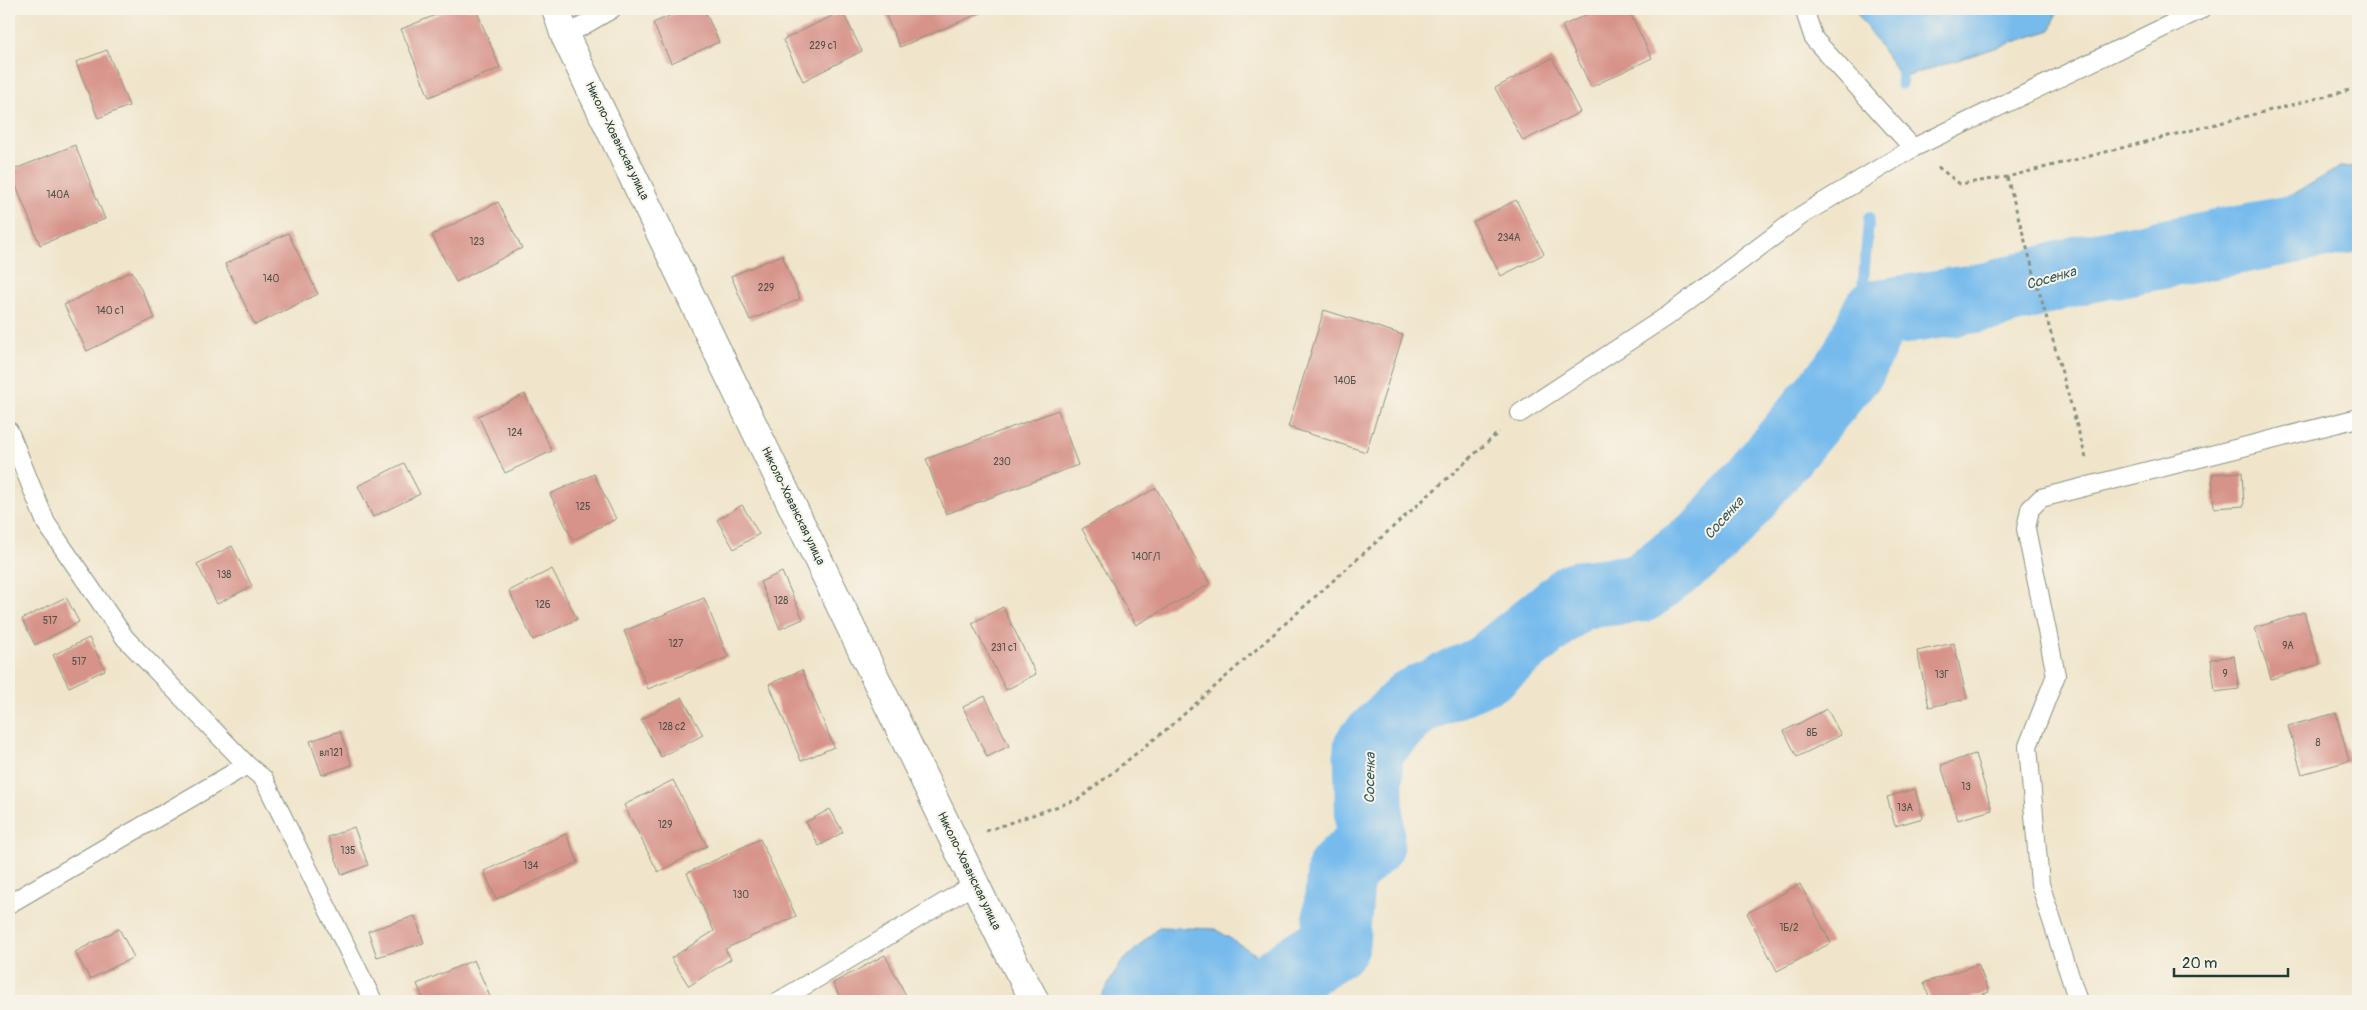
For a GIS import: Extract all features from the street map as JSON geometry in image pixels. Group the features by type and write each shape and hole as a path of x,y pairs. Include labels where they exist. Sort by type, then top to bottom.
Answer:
{"street":[{"name":"Николо-Хованская улица","path":"556,9 565,36 975,884 1034,1001"}],"lane":[{"path":"565,36 612,9"},
{"path":"1804,9 1814,39 1913,148"},
{"path":"1520,413 1670,314 1802,215 1913,148 2202,9"},
{"path":"2078,1001 2040,884 2028,746 2056,675 2026,529 2030,509 2041,498 2358,418"},
{"path":"9,431 46,523 125,638 247,765 264,778 373,1001"},
{"path":"9,904 247,765"},
{"path":"780,1001 975,884"}],"path":[{"path":"1913,148 1960,184 2008,177 2358,88"},
{"path":"2008,177 2093,484"},
{"path":"980,833 1079,799 1172,725 1520,413"}],"water":[{"path":"1854,9 2058,9 2051,30 1902,78"},
{"path":"2358,166 2358,236 2284,254 2248,254 2140,264 2165,236 2263,212 2340,167"},
{"path":"1159,927 1215,929 1268,962 1296,990 1284,1001 1106,1001 1101,997 1120,964"}],"building":[{"path":"451,9 476,9 500,68 429,97 401,29"},
{"path":"685,9 704,9 719,42 671,63 653,23"},
{"path":"883,9 990,9 900,47"},
{"path":"1598,9 1628,9 1652,58 1591,87 1562,26"},
{"path":"842,11 862,51 803,81 783,40"},
{"path":"107,50 129,106 98,118 76,62"},
{"path":"1552,58 1580,112 1523,141 1495,88"},
{"path":"75,145 105,219 40,245 10,171"},
{"path":"1516,200 1544,254 1501,276 1473,222"},
{"path":"498,202 522,248 456,282 432,235"},
{"path":"288,233 318,294 255,325 225,264"},
{"path":"782,255 800,299 750,320 731,276"},
{"path":"132,271 155,318 87,351 64,305"},
{"path":"1324,310 1403,335 1366,452 1288,427"},
{"path":"525,394 552,451 505,473 478,416"},
{"path":"1058,410 1078,465 946,514 926,459"},
{"path":"404,463 420,494 373,517 358,486"},
{"path":"2242,472 2244,506 2214,508 2212,474"},
{"path":"594,474 616,519 573,540 550,494"},
{"path":"1156,488 1210,584 1136,625 1082,529"},
{"path":"742,505 759,534 734,549 717,520"},
{"path":"232,546 252,586 217,604 197,564"},
{"path":"552,569 577,619 533,640 509,591"},
{"path":"782,572 803,619 780,629 760,582"},
{"path":"66,597 79,622 35,645 22,619"},
{"path":"704,598 728,657 648,689 624,631"},
{"path":"1003,607 1036,674 1006,690 972,623"},
{"path":"2304,612 2320,664 2271,679 2255,628"},
{"path":"89,638 105,670 69,687 53,655"},
{"path":"1954,643 1967,699 1929,707 1917,651"},
{"path":"2234,656 2239,689 2215,692 2211,659"},
{"path":"802,670 834,747 801,761 769,684"},
{"path":"985,696 1009,746 987,757 963,707"},
{"path":"682,697 703,735 661,757 641,720"},
{"path":"1827,709 1841,735 1797,757 1784,731"},
{"path":"2336,713 2349,761 2302,774 2288,726"},
{"path":"340,731 352,765 322,775 310,741"},
{"path":"1975,754 1992,810 1958,820 1941,765"},
{"path":"673,780 707,846 658,872 624,805"},
{"path":"1915,789 1923,818 1895,826 1887,797"},
{"path":"830,809 843,832 819,846 806,822"},
{"path":"354,827 368,865 342,875 328,837"},
{"path":"566,834 578,862 496,899 484,871"},
{"path":"760,839 796,916 725,949 731,959 689,986 671,958 714,931 687,873"},
{"path":"1800,884 1831,943 1777,971 1747,913"},
{"path":"415,916 424,943 377,957 368,931"},
{"path":"119,929 134,957 90,979 75,952"},
{"path":"885,955 909,1001 842,1001 833,983"},
{"path":"474,960 492,1001 424,1001 417,984"},
{"path":"1978,964 1989,992 1963,1001 1931,1001 1924,983"}],"waterway":[{"path":"1901,84 1904,62"},
{"path":"1869,217 1863,285 1876,314"},
{"name":"Сосенка","path":"1248,1001 1335,944 1341,871 1370,843 1368,748 1414,702 1487,669 1577,595 1641,588 1711,536 1852,366 1876,314 1991,296 2079,270 2358,217"}]}
